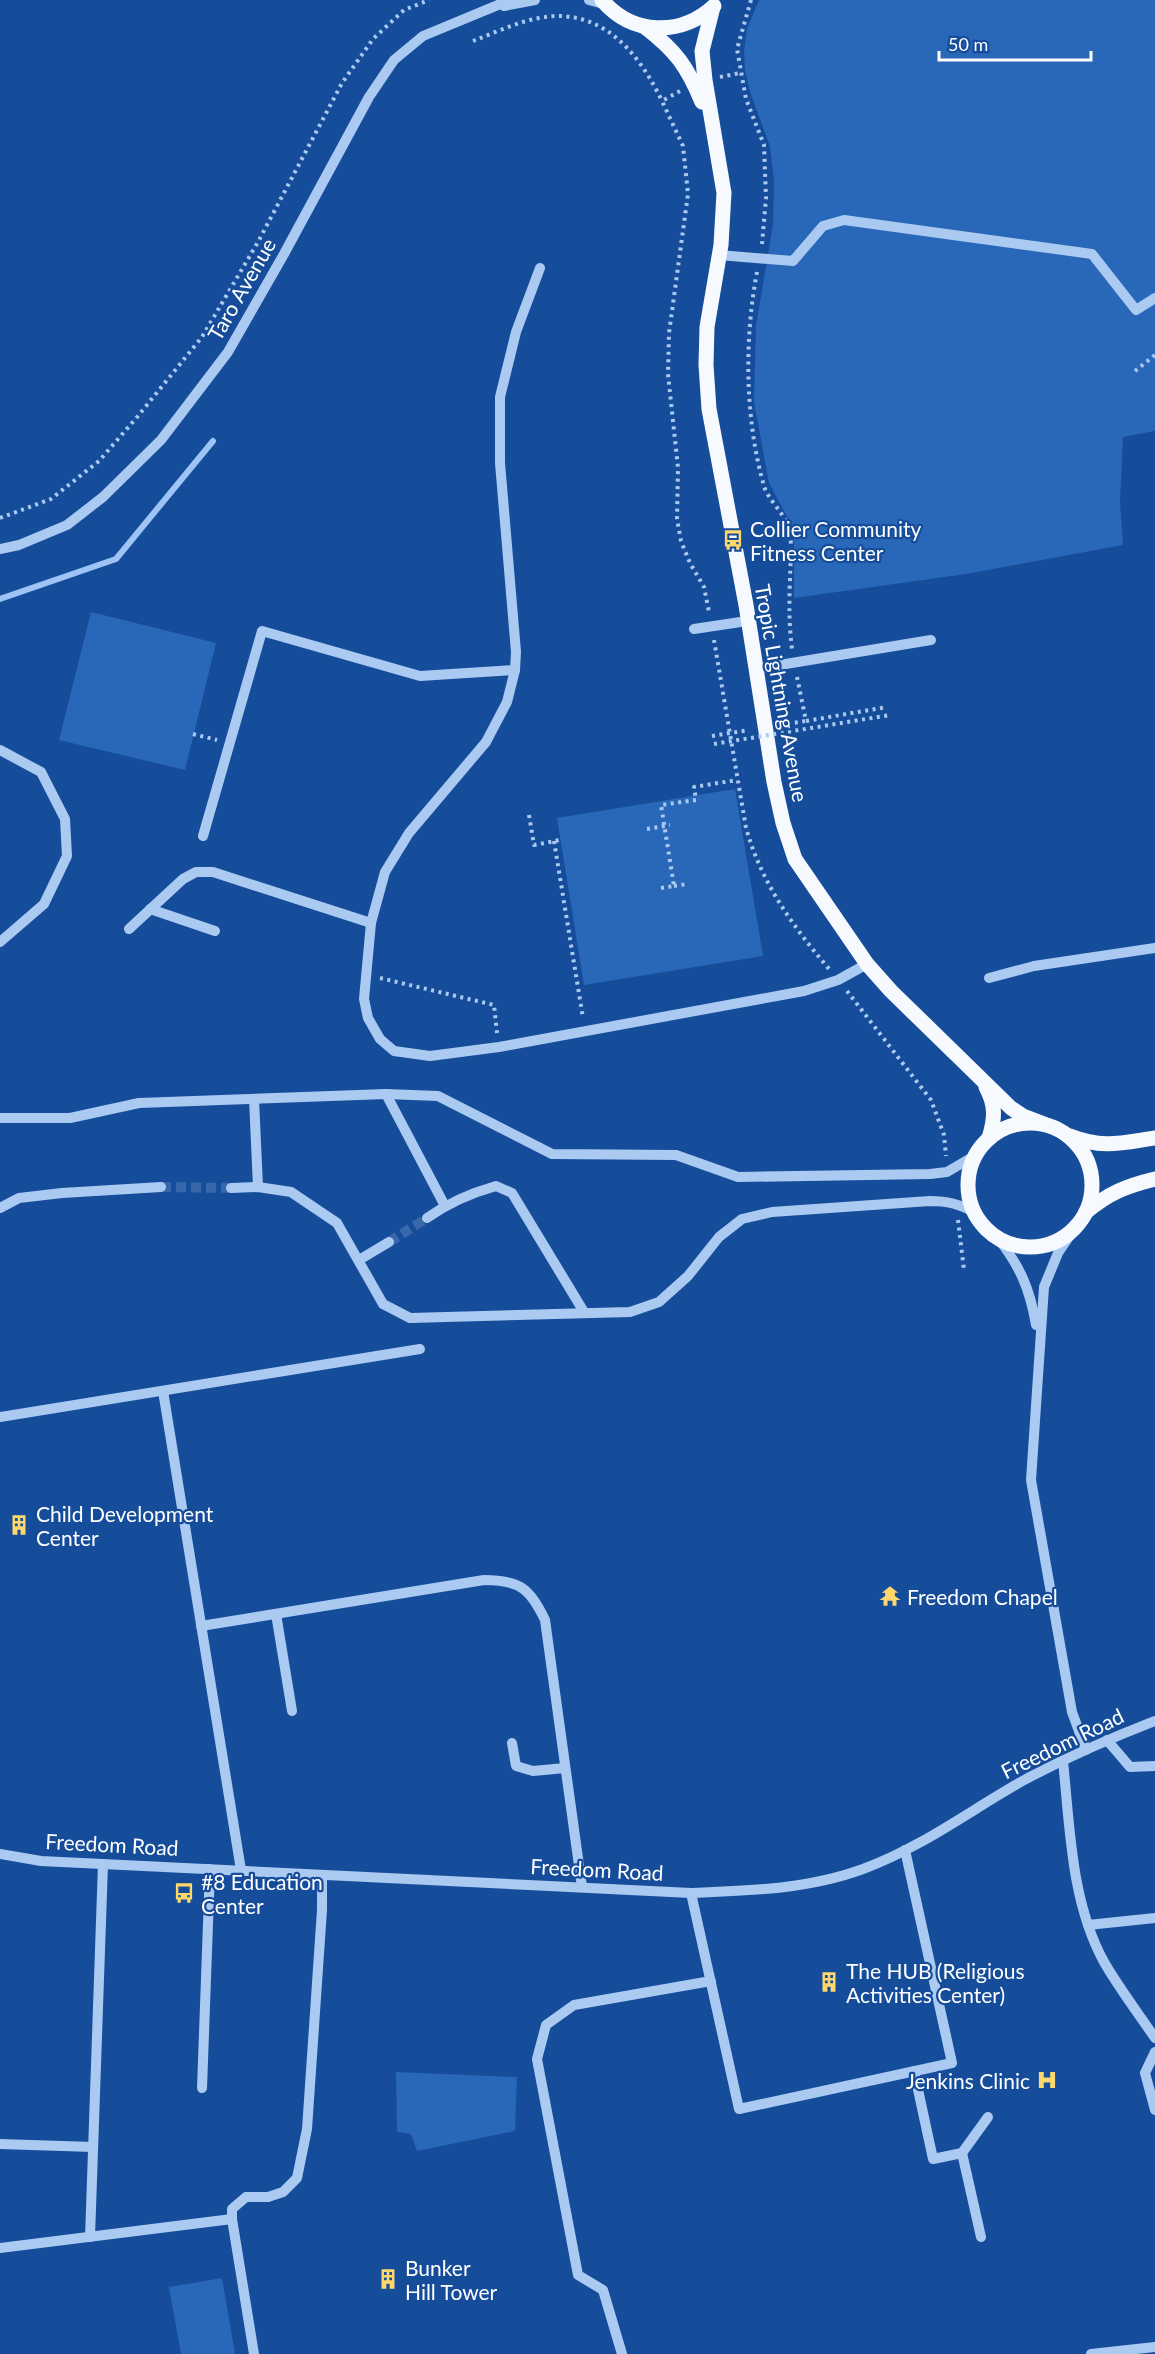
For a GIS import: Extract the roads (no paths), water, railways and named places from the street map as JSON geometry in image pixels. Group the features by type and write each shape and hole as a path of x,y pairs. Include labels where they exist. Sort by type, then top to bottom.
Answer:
{"main road":[{"path":"605,3 624,19 645,27 662,29 678,27 693,21 716,4"},
{"path":"715,142 702,51 716,4"},
{"path":"645,27 670,46 688,73 715,142"},
{"name":"Tropic Lightning Avenue","path":"715,142 723,194 719,255 707,327 706,365 709,409 774,782 783,823 795,859 867,964 891,991 981,1076 1011,1108 1023,1116 1044,1124"},
{"path":"981,1076 992,1097 995,1118 989,1138 976,1155 969,1173 968,1193 974,1212 984,1226 997,1237 1016,1245 1036,1247 1056,1242 1073,1231 1086,1212 1092,1195 1090,1169 1078,1145 1065,1134"},
{"path":"989,1138 1006,1128 1025,1123 1044,1124 1089,1143 1109,1145 1155,1138"},
{"path":"1086,1212 1104,1197 1127,1186 1155,1179"}],"street":[{"path":"474,14 510,0"},
{"path":"474,14 535,0"},
{"path":"589,0 605,3"},
{"name":"Taro Avenue","path":"0,549 19,545 67,525 104,497 161,440 228,352 369,97 394,60 423,36 474,14"},
{"path":"719,255 793,261 824,226 844,220 1092,254 1136,310 1155,298"},
{"path":"540,268 516,332 500,397 500,463 516,652 515,670 507,702 486,742 409,833 390,864 370,923 364,974 364,999 368,1018 380,1038 394,1051 430,1056 499,1047 804,991 838,980 867,964"},
{"path":"694,629 747,621"},
{"path":"203,836 262,631 420,676 515,670"},
{"path":"755,669 931,640"},
{"path":"0,750 41,772 65,819 67,856 44,904 0,942"},
{"path":"129,929 183,879 196,872 213,872 370,923"},
{"path":"150,909 215,931"},
{"path":"989,978 1034,966 1155,948"},
{"path":"386,1094 445,1206"},
{"path":"0,1118 70,1118 139,1103 386,1094 438,1096 552,1154 676,1155 738,1177 930,1174 947,1172 976,1155"},
{"path":"254,1099 258,1187"},
{"path":"427,1218 445,1206 475,1192 496,1186 512,1193 584,1312"},
{"path":"0,1208 19,1198 161,1187"},
{"path":"231,1188 258,1187 291,1192 337,1223 383,1304 410,1317 630,1312 659,1302 688,1276 719,1237 742,1219 772,1212 930,1201 960,1204 974,1212"},
{"path":"1073,1231 1058,1253 1044,1287 1032,1480 1072,1712 1086,1750"},
{"path":"997,1237 1018,1266 1032,1297 1039,1340"},
{"path":"359,1260 388,1242"},
{"path":"0,1417 420,1349"},
{"path":"163,1391 241,1870"},
{"path":"201,1626 484,1580 507,1580 524,1588 537,1604 545,1620 582,1887"},
{"path":"276,1614 292,1711"},
{"name":"Freedom Road","path":"0,1854 41,1861 692,1893 798,1885 863,1869 905,1850 1026,1779 1107,1740 1155,1721"},
{"path":"1107,1740 1130,1767 1155,1766"},
{"path":"512,1743 516,1766 533,1771 565,1768"},
{"path":"1063,1761 1075,1874 1088,1924 1103,1960 1155,2038"},
{"path":"692,1893 739,2109 952,2062 905,1850"},
{"path":"90,2237 103,1864"},
{"path":"202,2088 210,1869"},
{"path":"254,2354 232,2209 246,2197 268,2197 283,2192 297,2178 308,2129 322,1910 322,1875"},
{"path":"1088,1924 1155,1918"},
{"path":"622,2354 603,2290 578,2275 537,2058 546,2025 574,2006 711,1981"},
{"path":"1155,2052 1145,2073 1155,2110"},
{"path":"914,2071 933,2159 962,2153 988,2117"},
{"path":"0,2144 93,2147"},
{"path":"962,2153 981,2237"},
{"path":"0,2248 232,2219"},
{"path":"1091,2354 1155,2346"}],"waterway":[{"path":"0,599 116,559 213,441"}],"tunnel":[{"path":"161,1187 231,1188"},
{"path":"389,1242 427,1218"}],"place":[{"name":"Collier Community Fitness Center","path":"733,540"},
{"name":"Child Development Center","path":"19,1525"},
{"name":"Freedom Chapel","path":"890,1596"},
{"name":"#8 Education Center","path":"184,1893"},
{"name":"The HUB (Religious Activities Center)","path":"829,1982"},
{"name":"Jenkins Clinic","path":"1047,2080"},
{"name":"Bunker Hill Tower","path":"388,2279"}]}
